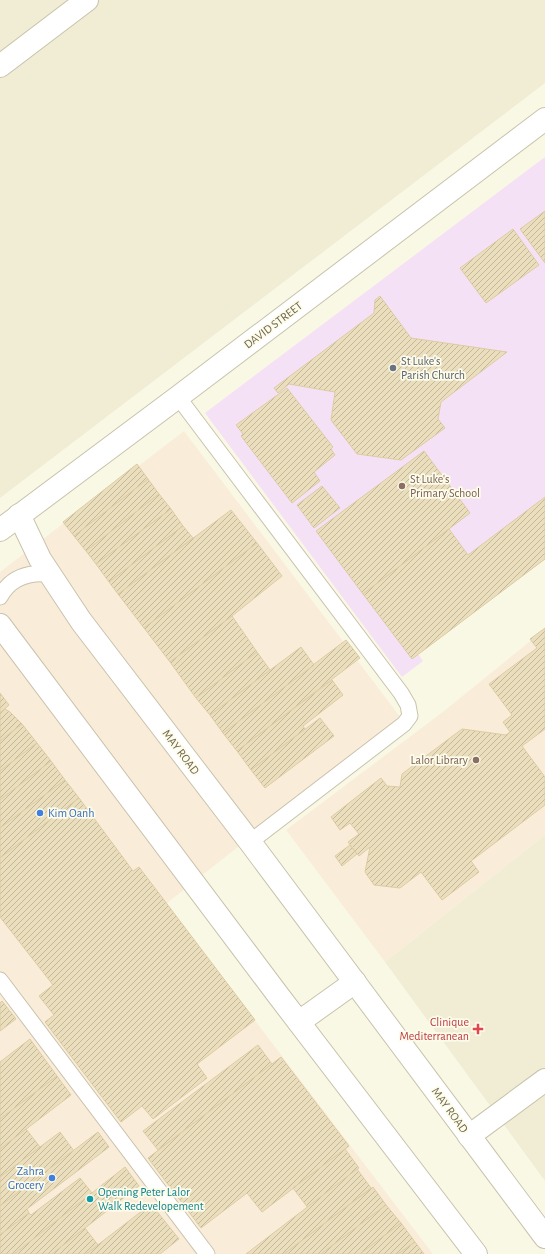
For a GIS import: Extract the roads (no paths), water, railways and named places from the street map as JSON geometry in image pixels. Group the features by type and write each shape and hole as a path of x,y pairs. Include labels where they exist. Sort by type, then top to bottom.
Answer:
{"street":[{"path":"0,66 80,2"},
{"name":"DAVID STREET","path":"0,530 545,119"},
{"name":"MAY ROAD","path":"19,515 40,559 81,621 250,842 545,1237"},
{"path":"0,625 476,1254"},
{"path":"299,1022 355,982"},
{"path":"469,1136 545,1080"}],"lane":[{"path":"178,397 396,686 408,704 410,716 404,724 250,842"},
{"path":"0,597 4,589 14,580 26,574 49,574"},
{"path":"0,980 207,1254"}],"place":[{"name":"St Luke's Parish Church","path":"393,368"},
{"name":"St Luke's Primary School","path":"402,486"},
{"name":"Lalor Library","path":"476,760"},
{"name":"Kim Oanh","path":"40,813"},
{"name":"Clinique Mediterranean","path":"478,1029"},
{"name":"Zahra Grocery","path":"52,1178"},
{"name":"Opening Peter Lalor Walk Redevelopement","path":"90,1199"}]}
